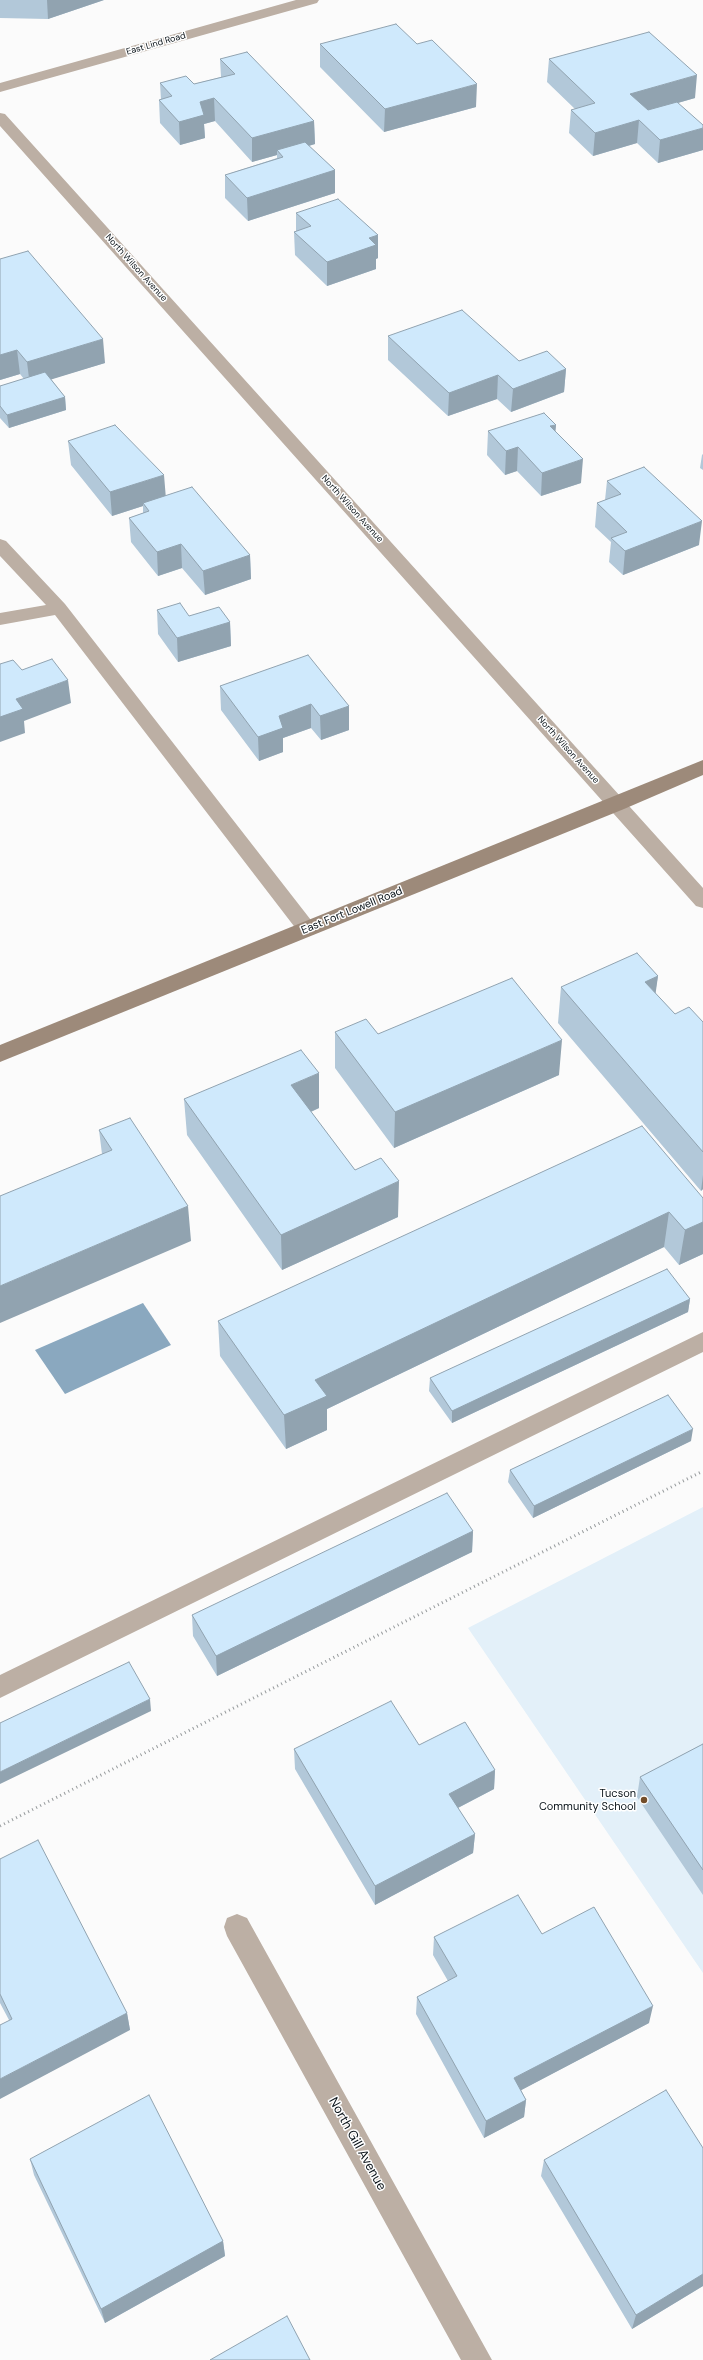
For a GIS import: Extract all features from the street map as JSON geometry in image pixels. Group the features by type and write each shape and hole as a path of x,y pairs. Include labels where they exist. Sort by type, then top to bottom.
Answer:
{"main road":[{"name":"East Fort Lowell Road","path":"0,1054 617,804 703,767"}],"street":[{"name":"East Lind Road","path":"0,88 312,0"},
{"name":"North Wilson Avenue","path":"0,117 703,901"},
{"path":"0,545 59,608 307,929"},
{"path":"0,619 59,608"},
{"path":"0,1687 703,1341"},
{"name":"North Gill Avenue","path":"238,1927 477,2360"}],"path":[{"path":"0,1826 703,1471"}],"shaded area":[{"name":"Tucson Community School","path":"703,1507 703,1973 468,1628"}],"water":[{"path":"143,1303 171,1345 65,1394 35,1350"}],"building":[{"path":"396,24 417,44 432,40 477,84 385,109 320,44"},
{"path":"649,32 697,75 630,94 648,110 677,102 703,125 703,128 660,140 639,120 595,133 571,110 595,103 549,59"},
{"path":"247,52 314,121 252,138 214,98 200,102 204,115 179,122 159,100 172,96 160,83 186,76 194,84 235,74 220,59"},
{"path":"305,142 335,170 247,198 225,175 283,157 277,150"},
{"path":"338,199 378,235 369,238 376,245 327,262 294,232 311,226 296,213"},
{"path":"28,251 103,339 27,362 17,350 0,355 0,259"},
{"path":"462,310 519,361 547,351 566,369 513,389 498,375 449,393 388,336"},
{"path":"45,372 65,397 7,415 0,406 0,386"},
{"path":"544,413 556,425 550,426 583,459 542,473 518,447 506,451 488,431"},
{"path":"115,425 164,475 110,492 68,441"},
{"path":"644,467 702,521 625,551 611,538 627,532 597,503 621,494 607,481"},
{"path":"192,487 250,555 203,571 181,544 157,552 129,518 149,511 143,503"},
{"path":"180,603 189,616 219,607 230,622 177,638 157,610"},
{"path":"308,655 349,706 320,716 311,704 279,716 283,728 258,737 220,686"},
{"path":"52,659 68,680 16,699 23,709 0,717 0,664 13,660 22,670"},
{"path":"637,953 658,976 645,982 675,1014 689,1007 703,1022 703,1152 561,987"},
{"path":"512,978 562,1040 395,1112 335,1032 366,1019 378,1034"},
{"path":"301,1050 319,1073 291,1085 355,1170 381,1158 399,1181 281,1235 184,1099"},
{"path":"130,1118 188,1206 0,1286 0,1196 112,1150 99,1130"},
{"path":"642,1126 703,1198 703,1222 685,1230 669,1212 315,1380 327,1396 284,1415 218,1321"},
{"path":"667,1269 690,1299 452,1411 430,1378"},
{"path":"668,1395 693,1429 534,1506 510,1470"},
{"path":"447,1493 473,1531 216,1656 192,1615"},
{"path":"129,1662 150,1699 0,1772 0,1723"},
{"path":"391,1701 419,1745 465,1722 495,1770 449,1794 475,1834 375,1886 294,1749"},
{"path":"703,1744 703,1870 640,1777"},
{"path":"38,1840 127,2013 0,2079 0,2025 12,2019 0,1994 0,1859"},
{"path":"518,1895 542,1934 594,1907 653,2006 514,2078 526,2100 486,2121 417,1997 457,1976 434,1937"},
{"path":"666,2090 703,2148 703,2274 636,2315 544,2160"},
{"path":"149,2095 223,2241 101,2309 30,2159"},
{"path":"287,2316 310,2360 210,2360"}],"place":[{"name":"Tucson Community School","path":"644,1800"}]}
